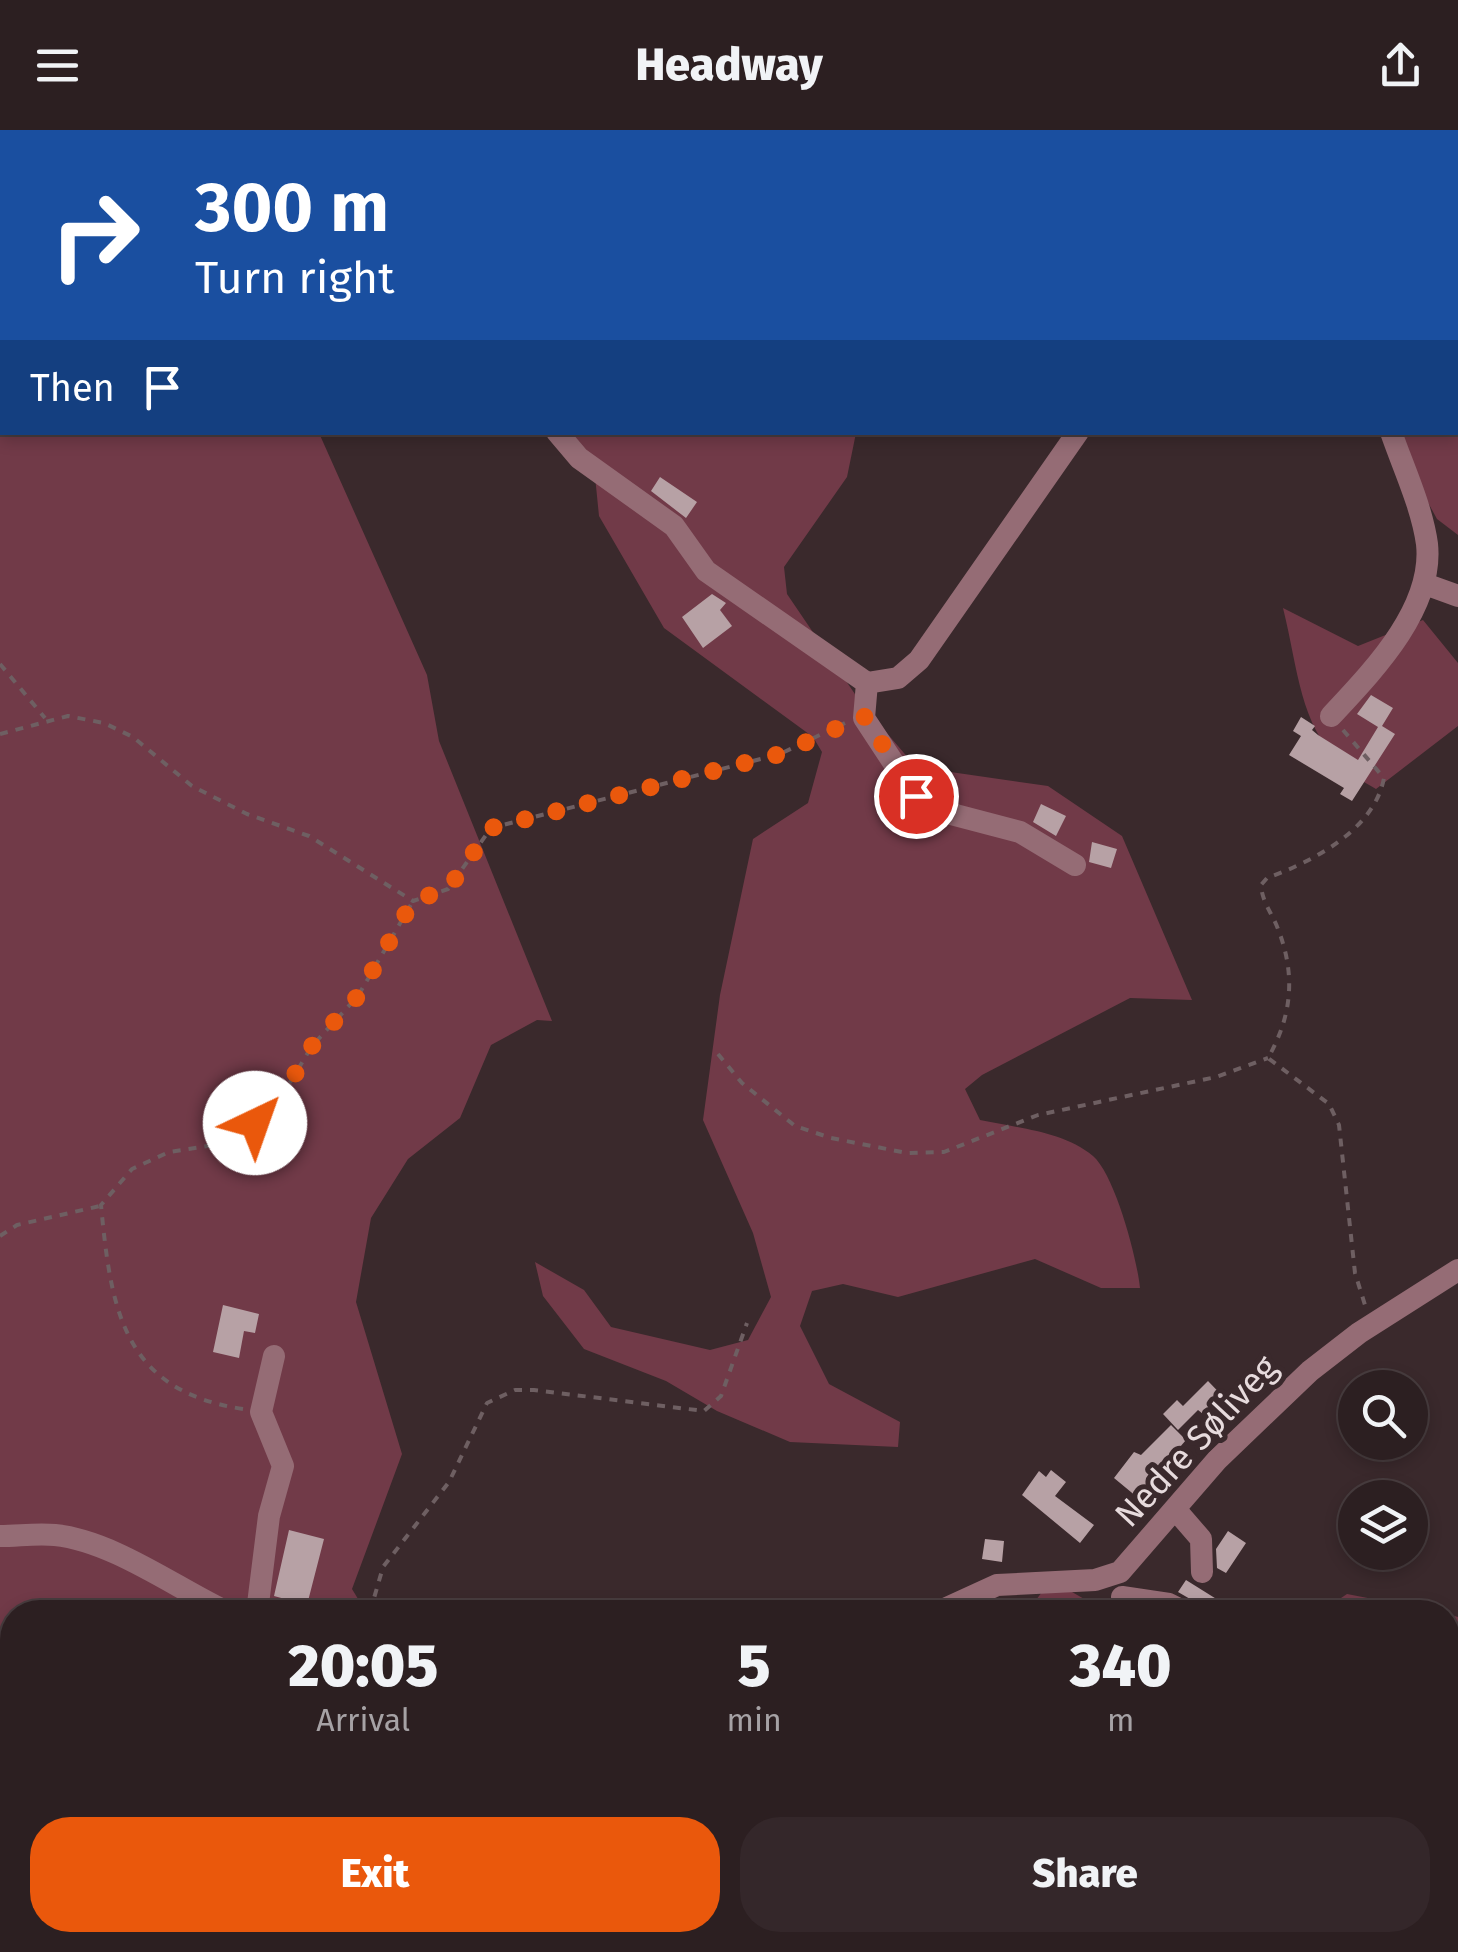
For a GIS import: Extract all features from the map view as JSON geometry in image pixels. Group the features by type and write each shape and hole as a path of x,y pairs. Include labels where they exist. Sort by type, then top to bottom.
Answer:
{"street":[{"path":"560,435 579,458 674,526 706,571 787,623 847,674 866,683 898,678 920,660 1076,435"},
{"path":"1331,716 1368,676 1424,584 1427,544 1392,435"},
{"path":"1424,584 1458,596"},
{"path":"866,683 864,716 916,796 940,811 1020,832 1074,865"},
{"name":"Nedre Søliveg","path":"1122,1600 1120,1572 1259,1418 1374,1323 1458,1270"},
{"path":"259,1600 268,1516 282,1466 261,1412 274,1356"},
{"path":"1176,1509 1200,1539 1202,1572"},
{"path":"0,1536 55,1535 77,1540 151,1571 205,1600"},
{"path":"965,1600 998,1585 1095,1580 1120,1572"}],"path":[{"path":"0,664 46,719"},
{"path":"0,734 68,716 104,723 133,737 192,786 246,814 309,836 413,901"},
{"path":"0,1236 17,1225 100,1205 132,1169 169,1152 234,1142 277,1104 312,1046 358,996 413,901 448,889 491,828 780,754 864,716"},
{"path":"718,1054 766,1104 795,1126 831,1138 907,1152 956,1149 1038,1115 1216,1076 1268,1058 1288,1020 1291,996 1280,931 1262,898 1261,885 1268,878 1325,852 1370,813 1384,778 1331,716"},
{"path":"1268,1058 1329,1104 1338,1125 1355,1273 1374,1323"},
{"path":"100,1205 109,1290 148,1370 202,1403 261,1412"},
{"path":"373,1600 383,1567 450,1482 487,1403 515,1390 704,1411 720,1396 747,1322"},
{"path":"232,1952 267,1952"}],"shaded area":[{"path":"0,435 320,435 427,675 439,741 552,1021 537,1020 491,1045 460,1118 408,1159 371,1218 356,1302 402,1454 352,1589 359,1600 0,1600"},
{"path":"567,435 856,435 847,477 784,567 787,594 861,703 916,767 1048,786 1122,836 1192,1000 1130,998 982,1075 965,1089 980,1120 1054,1136 1093,1156 1117,1198 1140,1288 1101,1288 1035,1259 898,1297 843,1284 812,1291 800,1326 829,1384 900,1422 898,1447 790,1442 717,1411 666,1381 584,1349 543,1296 535,1262 584,1290 611,1327 710,1350 748,1340 771,1297 753,1233 703,1120 720,995 753,839 808,803 822,752 813,737 664,628 599,516 594,466"},
{"path":"1391,435 1458,435 1458,535 1437,519"},
{"path":"1283,608 1358,646 1423,620 1458,663 1458,726 1376,789 1332,754 1318,734 1300,688"},
{"path":"1051,1580 1086,1600 1036,1600"},
{"path":"1347,1594 1378,1600 1338,1600"}],"building":[{"path":"660,477 697,502 686,518 651,491"},
{"path":"712,594 726,603 720,610 732,626 703,648 682,617"},
{"path":"1371,695 1393,708 1382,726 1395,734 1352,801 1340,794 1344,788 1289,755 1301,736 1293,731 1301,717 1315,726 1312,730 1318,735 1358,760 1378,727 1357,714"},
{"path":"1041,804 1066,816 1056,836 1033,822"},
{"path":"1092,842 1117,849 1111,868 1089,862"},
{"path":"223,1305 259,1314 255,1333 244,1331 239,1358 213,1352"},
{"path":"1208,1381 1234,1408 1217,1425 1198,1410 1178,1430 1163,1414 1177,1400 1183,1406"},
{"path":"1171,1425 1186,1440 1137,1497 1114,1478 1134,1452 1141,1455"},
{"path":"1051,1470 1066,1482 1055,1496 1094,1525 1080,1543 1022,1495 1039,1471 1046,1477"},
{"path":"289,1530 324,1539 308,1600 274,1596"},
{"path":"1228,1531 1246,1543 1226,1573 1217,1568 1216,1549"},
{"path":"985,1539 1004,1541 1002,1562 982,1559"},
{"path":"1186,1580 1218,1600 1192,1600 1178,1592"}],"route":[{"path":"255,1123 277,1104 312,1046 358,996 413,901 448,889 491,828 780,754 864,716 901,780 916,796"}]}
